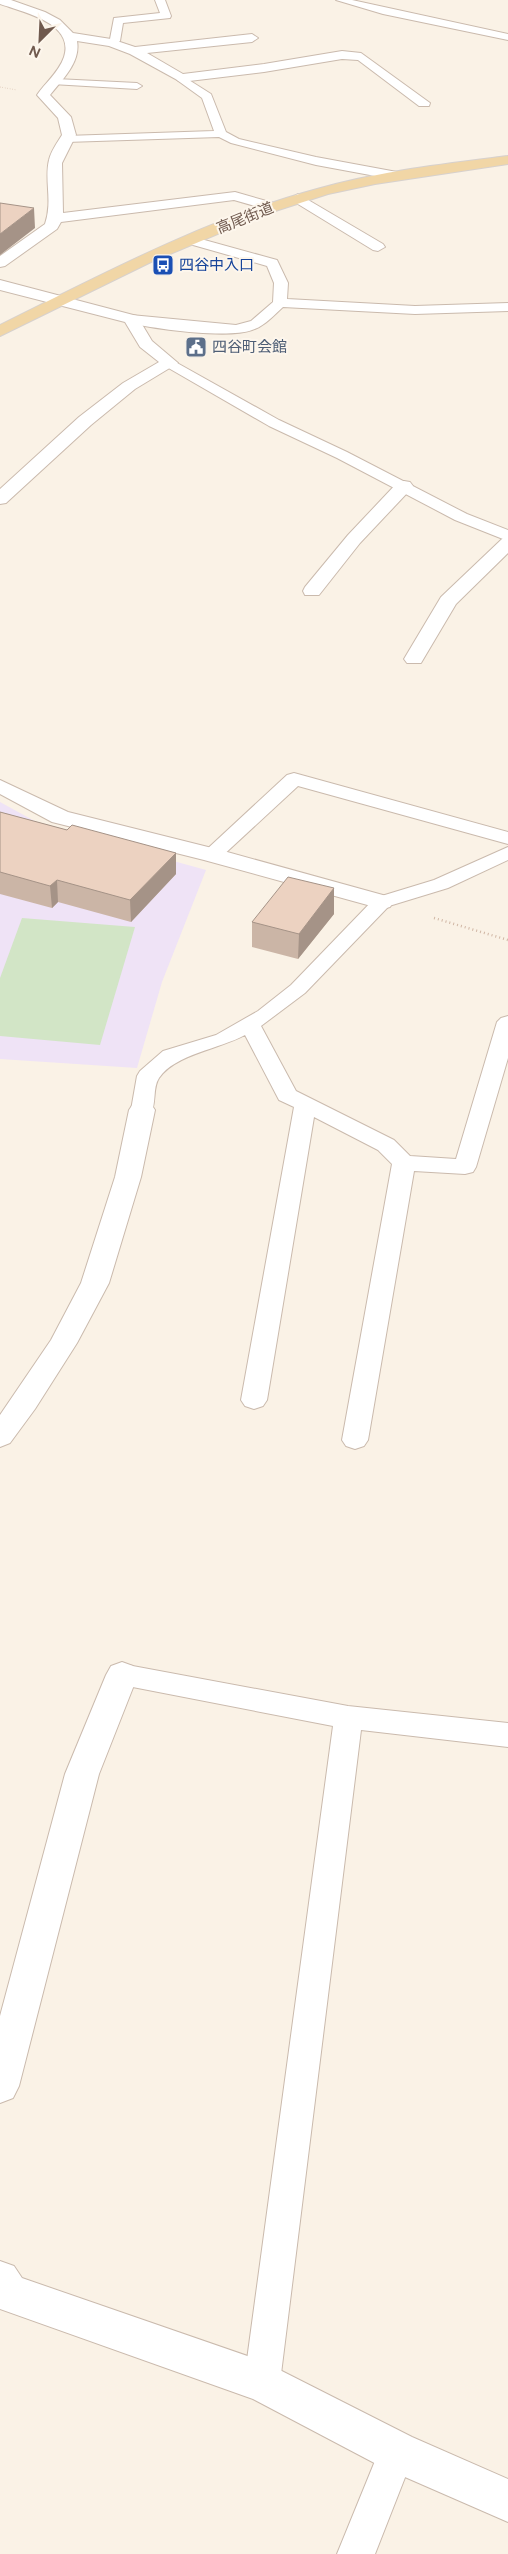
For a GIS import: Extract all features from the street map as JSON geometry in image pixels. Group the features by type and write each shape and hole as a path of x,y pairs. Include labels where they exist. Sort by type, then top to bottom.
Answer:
{"main road":[{"name":"高尾街道","path":"0,331 139,262 298,198 397,176 508,160"}],"street":[{"path":"0,0 58,22 70,36 73,50 56,82 43,95 64,118 69,135 55,161 58,188 55,218 52,226 0,263"},
{"path":"70,36 111,43 134,51 181,78 264,68 342,55 367,60 424,103"},
{"path":"134,51 252,38"},
{"path":"55,218 235,196 272,207"},
{"path":"298,198 378,246"},
{"path":"0,285 131,319 146,344 170,363 129,386 86,421 0,499"},
{"path":"312,591 354,539 404,486"},
{"path":"414,659 448,601 508,543"},
{"path":"0,786 60,817 212,855 382,902"},
{"path":"0,1436 25,1402 63,1343 95,1283 128,1177 142,1110"},
{"path":"0,2086 82,1774 122,1675"},
{"path":"0,2280 8,2294 262,2382 398,2452 508,2501"}],"lane":[{"path":"111,43 115,41 118,20 166,16 160,0"},
{"path":"341,0 376,10 460,25 508,37"},
{"path":"181,78 207,96 221,134"},
{"path":"56,82 138,86"},
{"path":"66,139 131,138 152,134 221,134 235,141 316,161 397,176"},
{"path":"190,240 272,263 281,283 280,303"},
{"path":"131,319 229,329 246,328 280,303 415,310 508,307"},
{"path":"170,363 274,423 404,486 461,517 508,536"},
{"path":"212,855 294,779 508,838"},
{"path":"142,1110 148,1076 171,1056 223,1039 249,1024 298,989 382,902 441,884 508,853"},
{"path":"249,1024 287,1095 386,1145 404,1163 464,1167 508,1022"},
{"path":"254,1400 305,1104"},
{"path":"355,1440 404,1163"},
{"path":"122,1675 348,1716 508,1735"},
{"path":"262,2382 348,1716"},
{"path":"356,2554 398,2452"}],"path":[{"path":"382,902 508,940"}],"shaded area":[{"path":"0,802 40,824 206,870 162,982 137,1068 0,1059"}],"green space":[{"path":"22,918 135,927 100,1045 0,1036 0,978"}],"building":[{"path":"0,203 34,208 0,234"},
{"path":"0,812 67,830 72,825 176,853 130,900 57,880 50,886 0,872"},
{"path":"288,877 334,888 299,934 252,922"}],"place":[{"name":"四谷中入口","path":"163,265"},
{"name":"四谷町会館","path":"196,347"}]}
